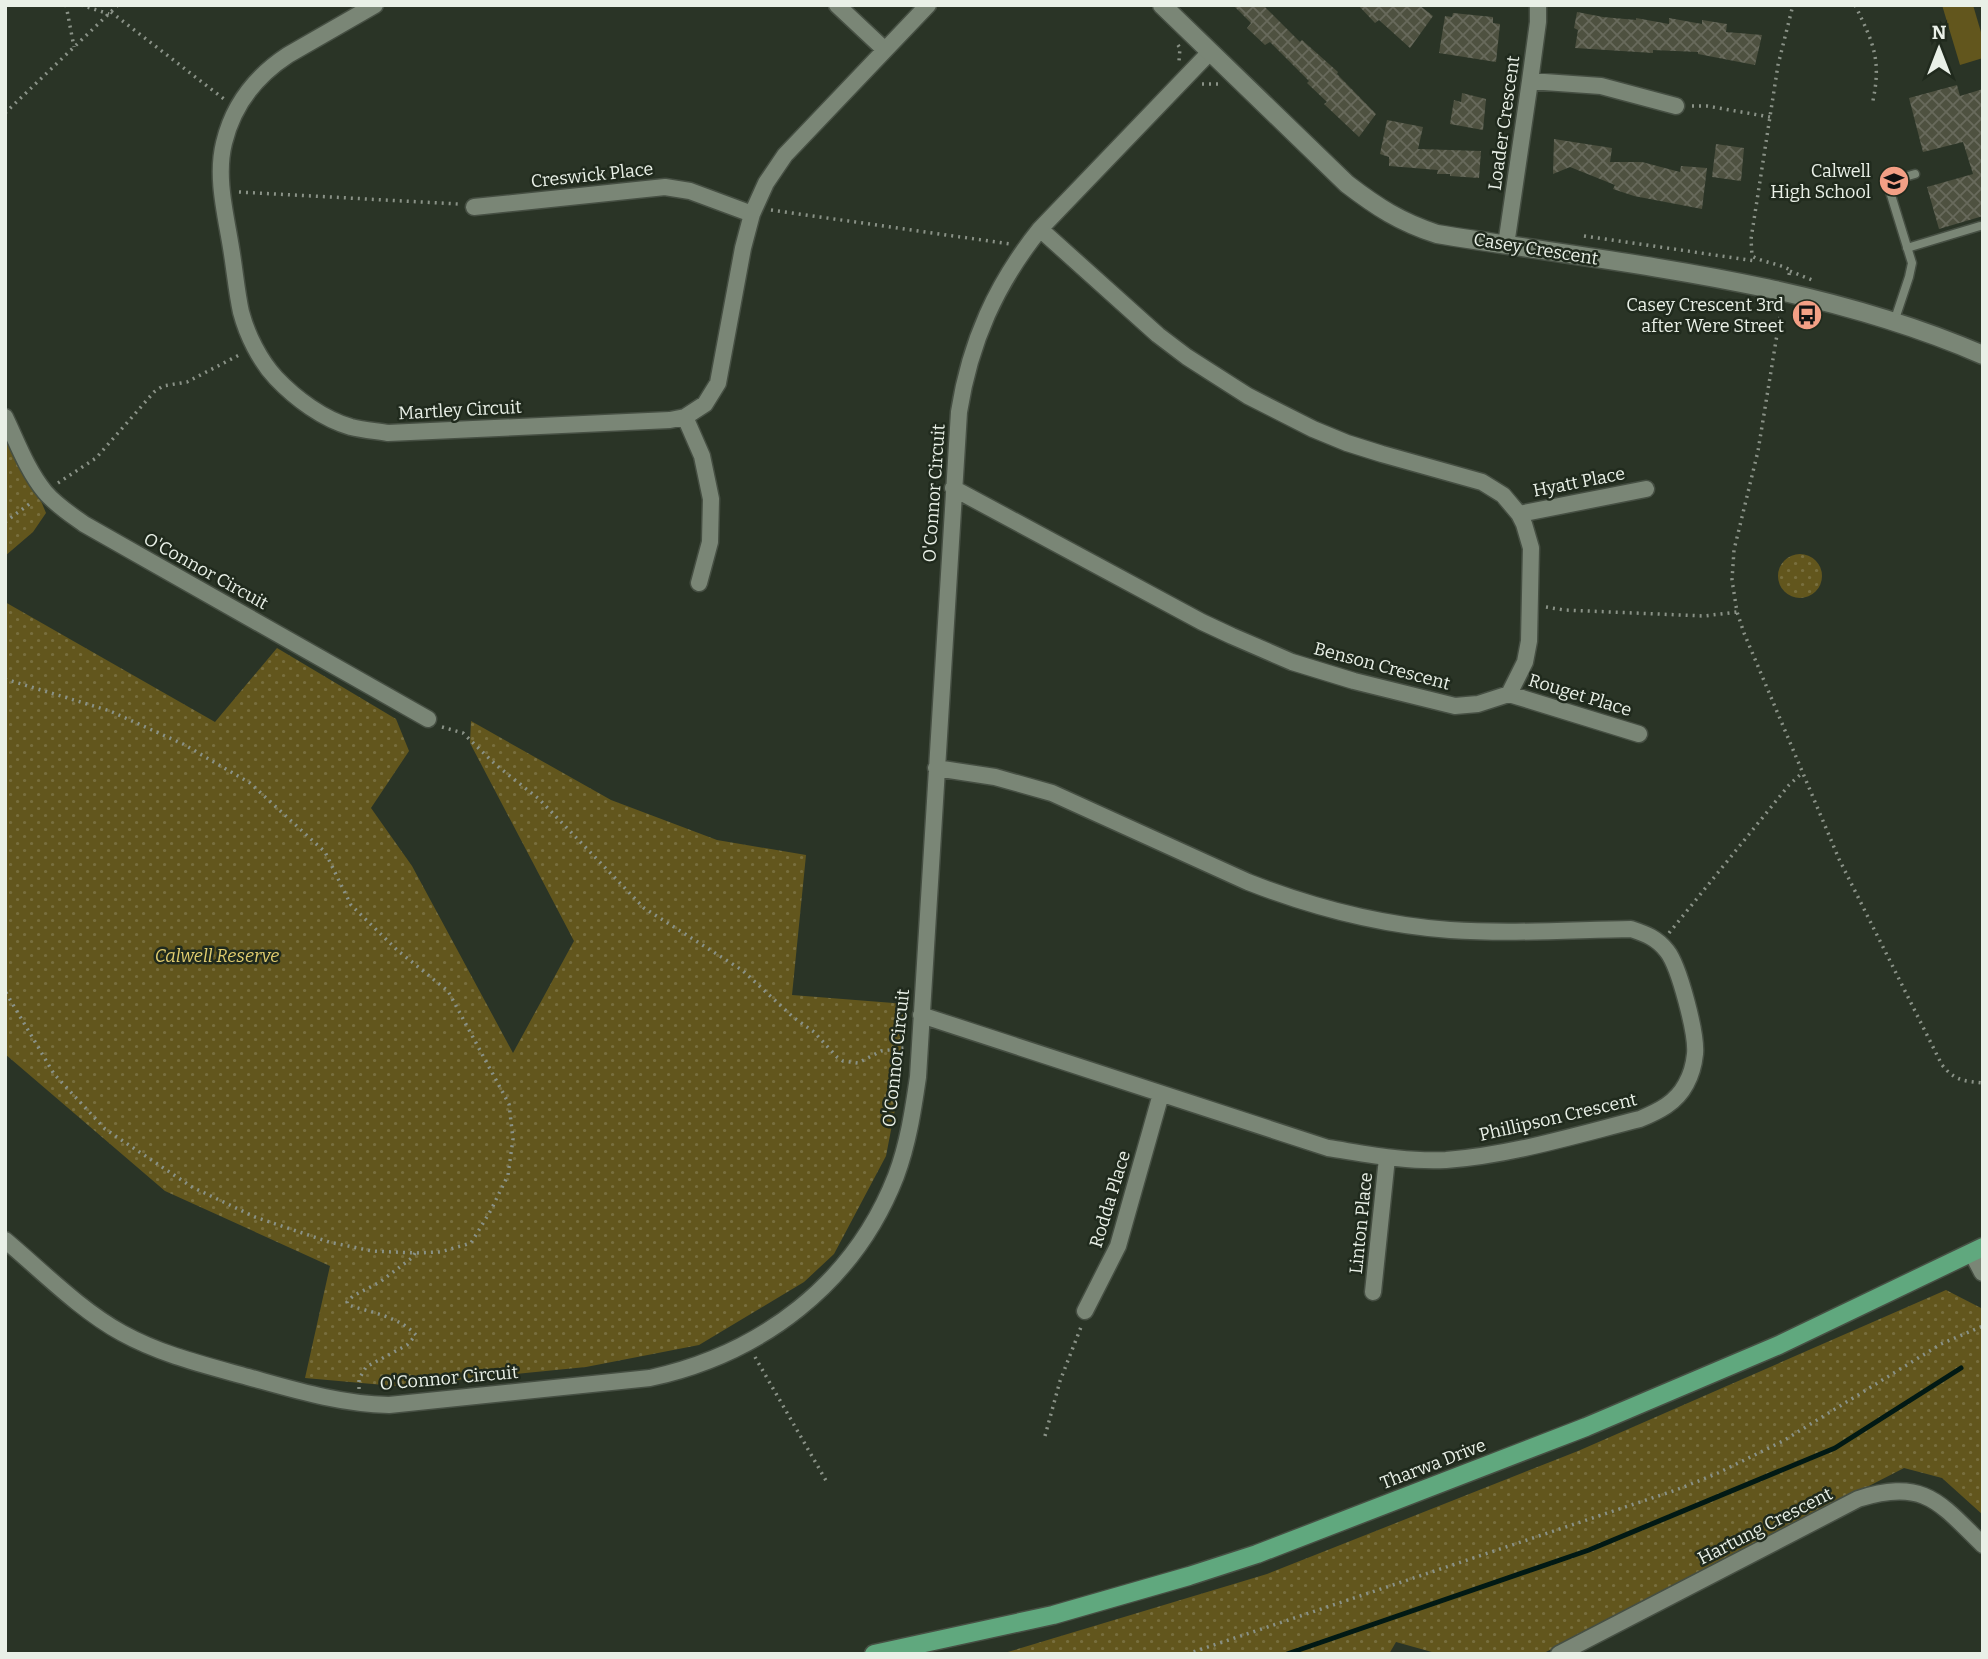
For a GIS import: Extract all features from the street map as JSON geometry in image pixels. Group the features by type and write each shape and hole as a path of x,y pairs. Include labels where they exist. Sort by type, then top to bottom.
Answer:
{"main road":[{"name":"Tharwa Drive","path":"874,1654 1053,1615 1189,1576 1257,1553 1597,1423 1779,1345 1978,1250"}],"street":[{"name":"Martley Circuit","path":"375,5 274,64 251,86 234,114 223,144 220,177 242,313 255,348 276,378 303,402 335,420 352,427 388,433 670,420 685,417"},
{"path":"837,5 885,50"},
{"path":"699,583 710,542 711,499 702,456 685,417 705,404 718,383 743,248 754,209 766,183 785,155 928,5"},
{"name":"Casey Crescent","path":"1162,5 1347,184 1380,209 1417,228 1437,234 1672,270 1785,291 1895,322 1983,355"},
{"name":"Loader Crescent","path":"1506,245 1538,22 1538,5"},
{"name":"O'Connor Circuit","path":"5,1240 83,1306 121,1333 174,1356 329,1399 369,1404 389,1405 650,1378 675,1373 724,1356 768,1332 809,1301 844,1264 874,1222 896,1176 911,1128 918,1077 959,412 976,338 997,292 1040,229 1210,52"},
{"path":"1530,80 1601,86 1676,106"},
{"name":"Creswick Place","path":"474,207 665,187 690,191 754,209"},
{"path":"1040,229 1158,335 1248,396 1347,443 1482,482 1503,495 1519,514 1531,548 1529,641 1525,662 1509,694"},
{"name":"O'Connor Circuit","path":"5,417 41,495 84,524 428,719"},
{"name":"Benson Crescent","path":"953,488 1202,622 1292,662 1354,681 1455,706 1478,704 1509,694"},
{"name":"Hyatt Place","path":"1519,514 1646,489"},
{"name":"Rouget Place","path":"1509,694 1639,733"},
{"path":"936,768 995,776 1052,793 1248,882 1280,895 1347,914 1451,930 1631,929 1648,934 1660,943"},
{"name":"Phillipson Crescent","path":"921,1015 1328,1148 1387,1158 1443,1160 1500,1154 1640,1119 1662,1110 1679,1095 1691,1075 1695,1052 1693,1028 1676,968 1660,943"},
{"name":"Rodda Place","path":"1085,1311 1118,1246 1161,1094"},
{"name":"Linton Place","path":"1373,1292 1387,1158"},
{"path":"1978,1250 1983,1272"},
{"name":"Hartung Crescent","path":"1559,1654 1858,1499 1882,1491 1908,1491 1933,1499 1944,1506 1983,1545"}],"lane":[{"path":"1895,322 1912,263 1887,182 1915,174"},
{"path":"1907,248 1980,226"}],"path":[{"path":"66,5 74,47"},
{"path":"82,5 110,13 220,95"},
{"path":"5,113 118,5"},
{"path":"1761,261 1752,256 1751,239 1778,65 1793,5"},
{"path":"1855,5 1869,34 1878,67 1872,105"},
{"path":"1197,85 1205,83"},
{"path":"1676,106 1707,106 1770,117"},
{"path":"250,193 451,203 474,207"},
{"path":"754,209 1012,244 1006,254"},
{"path":"1583,236 1761,261 1790,270 1759,450 1734,550 1732,580 1737,612 1839,859 1942,1065 1950,1075 1961,1080 1983,1083"},
{"path":"1734,265 1736,258"},
{"path":"5,522 96,458 154,392 163,386 187,382 216,365 255,348"},
{"path":"1540,606 1564,610 1704,616 1737,612"},
{"path":"5,679 110,711 183,744 250,783 325,852 351,905 397,950 448,991 509,1104 513,1139 508,1175 471,1243 440,1252 372,1251 329,1242 255,1217 192,1187 105,1129 54,1074 5,991"},
{"path":"428,719 447,729 463,733 496,765 538,799 644,908 742,970 793,1017 814,1032 837,1057 843,1061 858,1063 881,1051 897,1048"},
{"path":"1660,943 1789,785 1802,773"},
{"path":"359,1379 366,1367 407,1345 416,1335 399,1322 348,1305 347,1302 352,1296 391,1274 415,1253"},
{"path":"1045,1436 1060,1381 1080,1334 1085,1311"},
{"path":"1187,1654 1676,1490 1718,1473 1783,1441 1941,1344 1983,1326"},
{"path":"762,1368 828,1484"}],"green space":[{"path":"1942,5 1973,5 1983,39 1983,58 1960,65"},
{"path":"5,428 46,513 33,532 5,556"},
{"path":"1800,554 1815,561 1822,576 1815,591 1800,598 1785,591 1778,576 1785,561"},
{"name":"Calwell Reserve","path":"5,602 215,722 277,648 396,719 409,751 371,808 412,866 513,1053 574,941 470,743 471,721 611,800 717,840 806,855 792,995 906,1004 901,1078 886,1156 834,1254 804,1282 699,1345 586,1367 395,1386 305,1378 330,1266 165,1191 5,1054"},
{"path":"1946,1290 1981,1308 1983,1313 1983,1515 1942,1478 1904,1468 1542,1654 1439,1654 1396,1642 1389,1654 1001,1654 1267,1574 1578,1451"}],"building":[{"path":"1233,5 1263,5 1300,42 1302,40 1338,72 1376,114 1359,137 1324,104 1327,102 1307,83 1309,81 1270,42 1265,45 1247,28 1251,23"},
{"path":"1358,5 1419,5 1433,16 1410,48 1379,20 1375,23"},
{"path":"1577,12 1669,24 1669,18 1702,24 1702,20 1727,24 1726,32 1762,35 1755,65 1698,52 1653,50 1653,53 1575,48 1578,30 1574,28"},
{"path":"1453,13 1493,17 1493,23 1500,24 1496,62 1439,53 1445,16 1452,17"},
{"path":"1957,85 1960,96 1983,89 1983,216 1939,229 1927,187 1973,174 1963,142 1923,152 1909,98"},
{"path":"1462,93 1486,99 1483,130 1450,124 1454,100 1461,102"},
{"path":"1387,120 1423,127 1418,149 1481,151 1479,178 1437,174 1438,170 1389,166 1389,157 1380,154"},
{"path":"1554,139 1612,148 1610,162 1642,162 1680,172 1681,166 1707,168 1702,209 1634,196 1613,189 1615,185 1570,167 1553,174"},
{"path":"1716,144 1744,148 1741,181 1712,177"}],"waterway":[{"path":"1287,1654 1589,1550 1835,1448 1961,1368"}],"place":[{"name":"Calwell High School","path":"1894,181"},
{"name":"Casey Crescent 3rd after Were Street","path":"1807,315"}]}
